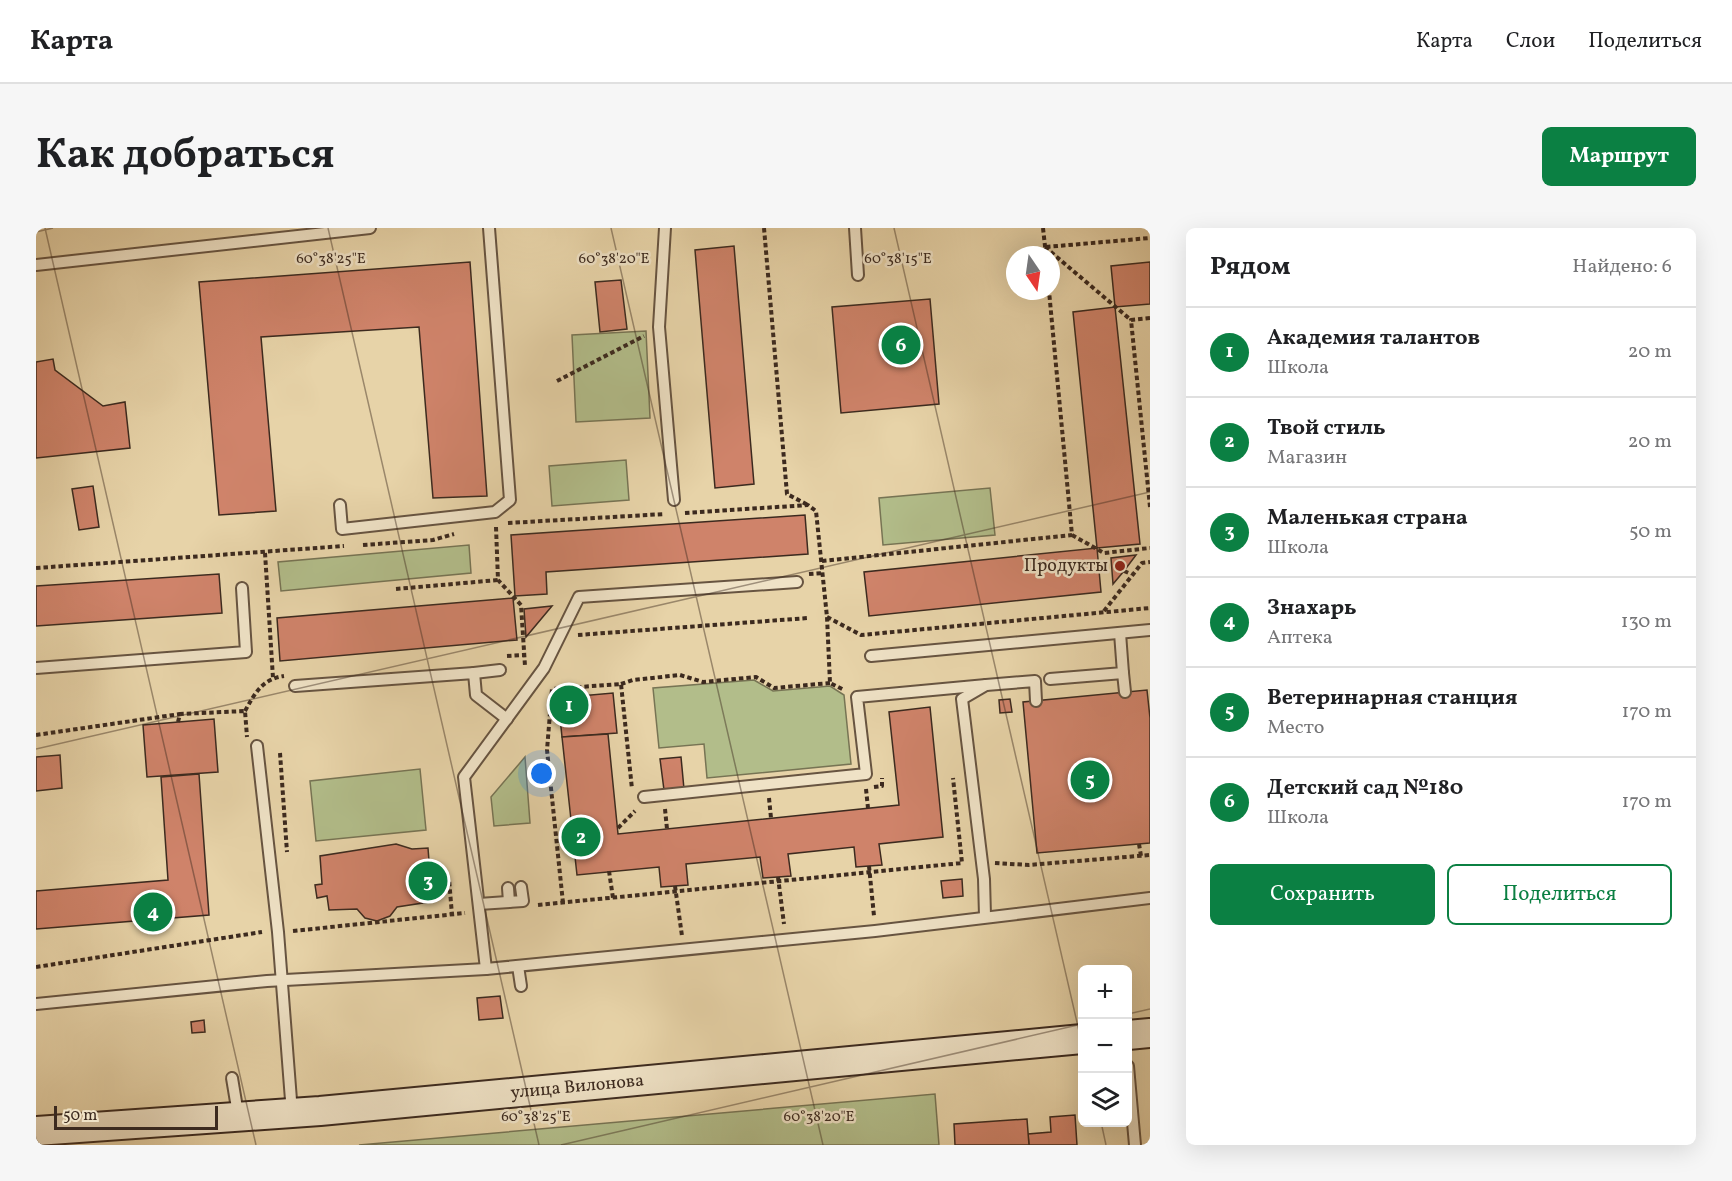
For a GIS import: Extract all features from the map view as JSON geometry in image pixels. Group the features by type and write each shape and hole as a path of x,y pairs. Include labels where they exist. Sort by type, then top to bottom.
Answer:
{"street":[{"path":"1132,1035 1150,1033"},
{"name":"улица Вилонова","path":"36,1131 98,1131 1078,1039"}],"lane":[{"path":"36,265 370,228"},
{"path":"340,505 342,529 495,512 510,500 489,228"},
{"path":"665,228 659,327 674,500"},
{"path":"855,228 858,275"},
{"path":"486,969 465,777 544,668 562,636 579,597 797,582"},
{"path":"36,668 246,652 242,588"},
{"path":"871,656 1150,630"},
{"path":"1119,633 1125,693"},
{"path":"295,686 500,670"},
{"path":"474,673 476,695 507,719"},
{"path":"1050,679 1123,673"},
{"path":"644,797 866,774 857,697 1035,681 1036,701"},
{"path":"985,916 984,879 962,699 986,685"},
{"path":"252,746 278,932 292,1113"},
{"path":"479,908 523,901 520,887"},
{"path":"508,888 509,902"},
{"path":"36,1004 267,981 281,982 518,966 875,931 1150,898"},
{"path":"518,966 521,986"},
{"path":"1129,1073 1135,1145"},
{"path":"232,1078 239,1118"}],"path":[{"path":"621,684 633,680 680,675 703,682 756,677 774,688 831,681 828,617 816,511 787,494 764,228"},
{"path":"1043,228 1045,246"},
{"path":"1057,246 1150,238"},
{"path":"1060,260 1131,320 1150,507"},
{"path":"1050,300 1072,535"},
{"path":"1131,320 1150,318"},
{"path":"557,381 659,327"},
{"path":"681,513 808,505"},
{"path":"485,527 496,524 669,513"},
{"path":"496,524 498,580 521,605 524,655"},
{"path":"36,568 433,540 464,532"},
{"path":"822,561 1072,535 1104,554 1150,548"},
{"path":"265,553 273,678"},
{"path":"1104,611 1131,574 1142,563 1150,562"},
{"path":"1124,571 1131,574"},
{"path":"809,574 823,573"},
{"path":"396,589 498,580"},
{"path":"828,617 861,635 1150,608"},
{"path":"562,636 808,618"},
{"path":"36,735 180,714 245,711 252,746"},
{"path":"178,722 180,714"},
{"path":"280,753 288,860"},
{"path":"866,788 868,808"},
{"path":"769,797 771,818"},
{"path":"665,808 668,829"},
{"path":"618,828 635,811"},
{"path":"1139,844 1141,856"},
{"path":"1029,864 1150,855"},
{"path":"869,866 875,931"},
{"path":"609,871 613,898"},
{"path":"778,877 786,938"},
{"path":"437,881 449,879 452,915"},
{"path":"675,886 683,950"},
{"path":"532,906 563,903"},
{"path":"36,967 264,932 452,915 479,908"},
{"path":"292,919 293,931"},
{"path":"262,921 264,932"}],"green space":[{"path":"646,331 650,418 576,422 572,335"},
{"path":"626,460 629,500 552,506 549,466"},
{"path":"990,488 995,535 883,545 879,498"},
{"path":"469,545 471,573 281,591 278,562"},
{"path":"754,680 773,691 830,686 844,695 851,764 707,778 704,744 659,748 653,688"},
{"path":"525,757 530,823 494,826 491,797"},
{"path":"420,769 426,830 316,841 310,781"},
{"path":"935,1094 939,1145 359,1145"}],"building":[{"path":"734,246 754,484 715,488 695,250"},
{"path":"470,262 487,496 433,498 419,327 261,337 276,511 219,515 199,282"},
{"path":"1150,262 1150,304 1115,307 1111,266"},
{"path":"621,280 627,329 600,332 595,282"},
{"path":"930,299 939,404 841,413 832,307"},
{"path":"1115,307 1140,544 1097,548 1073,312"},
{"path":"53,359 55,370 103,406 125,402 130,448 36,458 36,362"},
{"path":"93,486 99,527 79,530 72,489"},
{"path":"805,515 808,554 546,572 547,594 515,596 511,535"},
{"path":"1097,548 1101,592 869,616 864,572"},
{"path":"1136,555 1124,571 1113,584 1111,558"},
{"path":"219,574 222,613 36,626 36,586"},
{"path":"513,598 517,640 280,661 277,618"},
{"path":"552,606 526,637 524,609"},
{"path":"1147,690 1150,718 1150,843 1037,853 1023,702"},
{"path":"613,693 617,733 562,737 558,698"},
{"path":"1010,699 1012,712 1000,713 999,700"},
{"path":"930,707 943,837 879,844 882,865 856,867 854,847 788,854 791,876 763,878 760,857 686,864 688,885 661,887 659,867 577,875 562,737 608,734 618,834 899,805 889,712"},
{"path":"214,719 218,772 147,777 143,725"},
{"path":"60,755 62,788 36,791 36,757"},
{"path":"681,757 684,789 664,790 660,759"},
{"path":"199,774 209,915 36,929 36,891 168,880 161,777"},
{"path":"396,844 412,849 428,848 430,874 437,874 438,886 428,888 429,902 397,907 390,916 377,921 365,918 357,909 329,910 327,896 317,898 315,885 322,884 320,856"},
{"path":"962,879 963,896 943,898 941,881"},
{"path":"500,996 503,1018 479,1020 477,998"},
{"path":"204,1020 205,1032 192,1033 191,1022"},
{"path":"1075,1115 1077,1145 1029,1145 1028,1134 1051,1132 1050,1117"},
{"path":"1027,1119 1029,1145 955,1145 954,1124"}],"place":[{"name":"Детский сад №180","path":"901,345"},
{"name":"Продукты","path":"1120,566"},
{"name":"Академия талантов","path":"569,705"},
{"name":"Ветеринарная станция","path":"1090,780"},
{"name":"Твой стиль","path":"581,837"},
{"name":"Маленькая страна","path":"428,881"},
{"name":"Знахарь","path":"153,912"}]}
